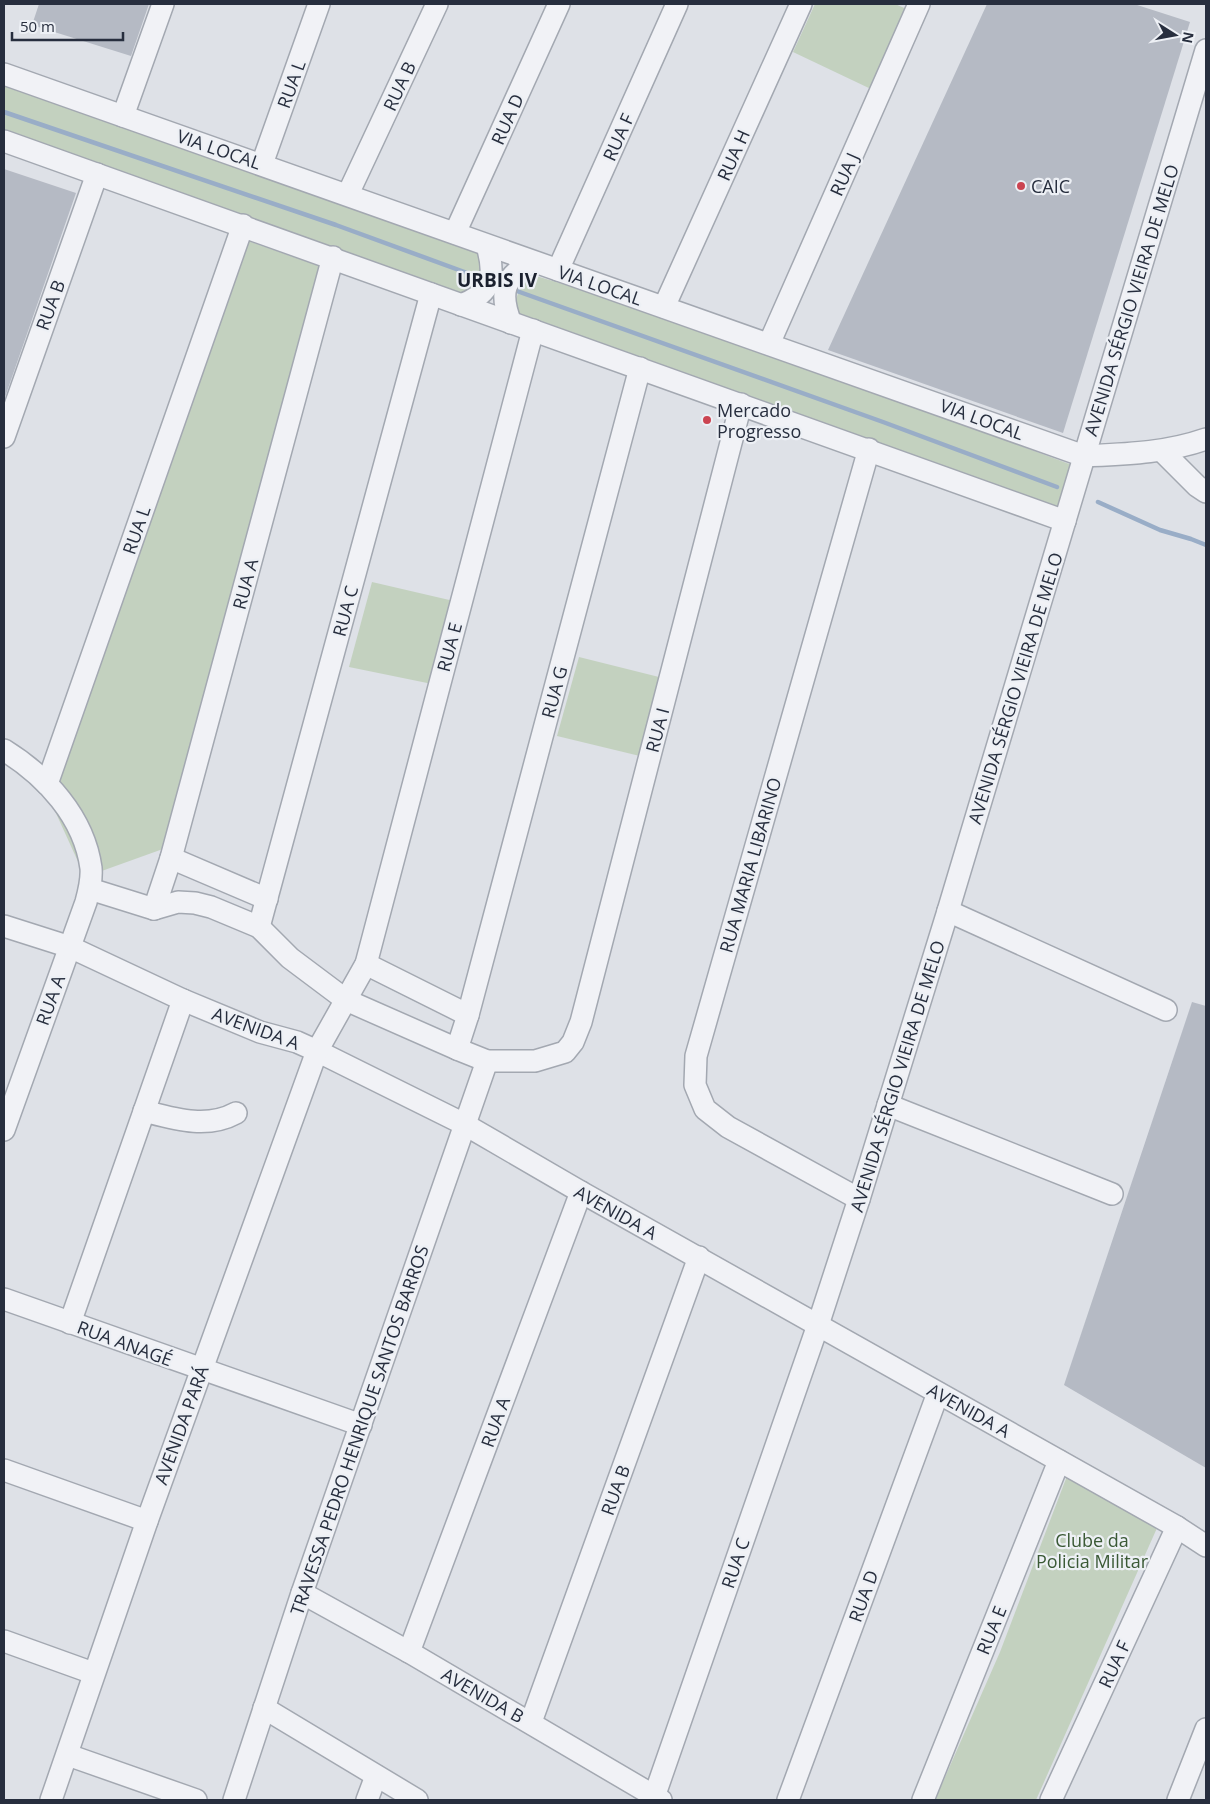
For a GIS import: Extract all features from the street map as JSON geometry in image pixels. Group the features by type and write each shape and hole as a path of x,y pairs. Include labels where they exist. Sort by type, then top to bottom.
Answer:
{"street":[{"path":"123,116 163,4"},
{"name":"RUA L","path":"262,164 319,4"},
{"name":"RUA B","path":"348,194 437,4"},
{"name":"RUA D","path":"454,233 559,4"},
{"name":"RUA F","path":"558,270 677,4"},
{"name":"RUA H","path":"664,307 802,4"},
{"name":"RUA J","path":"769,344 919,4"},
{"name":"AVENIDA SÉRGIO VIEIRA DE MELO","path":"818,1325 948,911 1206,50"},
{"name":"VIA LOCAL","path":"4,74 348,194 487,246 1084,456"},
{"path":"4,141 243,225 1065,521"},
{"name":"RUA B","path":"4,436 97,174"},
{"name":"RUA L","path":"47,784 243,225"},
{"path":"461,305 474,300 482,294 488,285 492,266 487,246"},
{"name":"RUA A","path":"154,909 171,858 332,257"},
{"path":"511,323 505,303 508,282 513,274 533,262"},
{"name":"RUA C","path":"259,927 431,294"},
{"name":"RUA E","path":"346,1000 366,964 533,330"},
{"name":"RUA G","path":"457,1049 468,1016 640,368"},
{"name":"RUA I","path":"486,1060 535,1061 565,1052 581,1022 742,404"},
{"path":"1084,456 1139,454 1162,451 1187,446 1206,439"},
{"name":"RUA MARIA LIBARINO","path":"859,1199 728,1127 705,1109 695,1085 696,1056 869,450"},
{"path":"1162,451 1197,486 1206,492"},
{"path":"4,750 28,767 47,784 66,806 78,827 90,879 154,909 178,902 195,903 211,907 259,927 290,958 346,1000 486,1060"},
{"path":"171,858 267,899"},
{"name":"RUA A","path":"4,1130 70,947 90,879"},
{"path":"948,911 1166,1010"},
{"name":"AVENIDA A","path":"4,926 70,947 183,1000 260,1032 296,1042 318,1051 464,1124 581,1192 1178,1527 1206,1546"},
{"path":"366,964 468,1016"},
{"path":"70,1323 183,1000"},
{"name":"AVENIDA PARÁ","path":"51,1800 147,1520 318,1051 346,1000"},
{"name":"TRAVESSA PEDRO HENRIQUE SANTOS BARROS","path":"234,1800 302,1593 486,1060"},
{"path":"888,1105 1112,1194"},
{"path":"144,1111 178,1120 213,1122 224,1120 236,1113"},
{"name":"RUA A","path":"409,1652 581,1192"},
{"name":"RUA B","path":"531,1722 699,1257"},
{"name":"RUA ANAGÉ","path":"4,1299 360,1425"},
{"name":"RUA C","path":"656,1799 818,1325"},
{"name":"RUA D","path":"788,1800 938,1393"},
{"name":"RUA E","path":"923,1800 1059,1461"},
{"path":"4,1470 147,1520"},
{"name":"RUA F","path":"1051,1800 1178,1527"},
{"name":"AVENIDA B","path":"302,1593 531,1722 656,1799"},
{"path":"4,1641 93,1673"},
{"path":"264,1708 418,1800"},
{"path":"1178,1800 1206,1729"},
{"path":"68,1755 196,1800"},
{"path":"368,1800 376,1776"}],"green space":[{"path":"815,4 895,4 909,10 873,90 793,52"},
{"path":"4,82 475,247 487,270 467,296 4,140"},
{"path":"248,241 322,267 174,845 85,877 50,800"},
{"path":"536,276 607,297 799,364 1072,465 1062,507 1054,511 523,318 514,306 521,288 526,282"},
{"path":"372,582 458,602 437,685 349,667"},
{"path":"579,657 663,678 644,757 557,736"},
{"name":"Clube da Policia Militar","path":"1067,1476 1157,1528 1036,1800 935,1800 1000,1652"}],"building":[{"path":"39,4 149,4 131,56 32,25"},
{"name":"CAIC","path":"987,4 1134,4 1190,22 1063,433 828,350"},
{"path":"4,169 76,193 4,400"},
{"path":"1192,1002 1206,1006 1206,1468 1064,1385"}],"waterway":[{"path":"4,112 336,225 478,277"},
{"path":"514,290 883,422 1057,487"},
{"path":"1098,502 1160,530 1206,545"}],"place":[{"name":"CAIC","path":"1021,186"},
{"name":"Mercado Progresso","path":"707,420"}],"district":[{"name":"URBIS IV","path":"497,280"}]}
